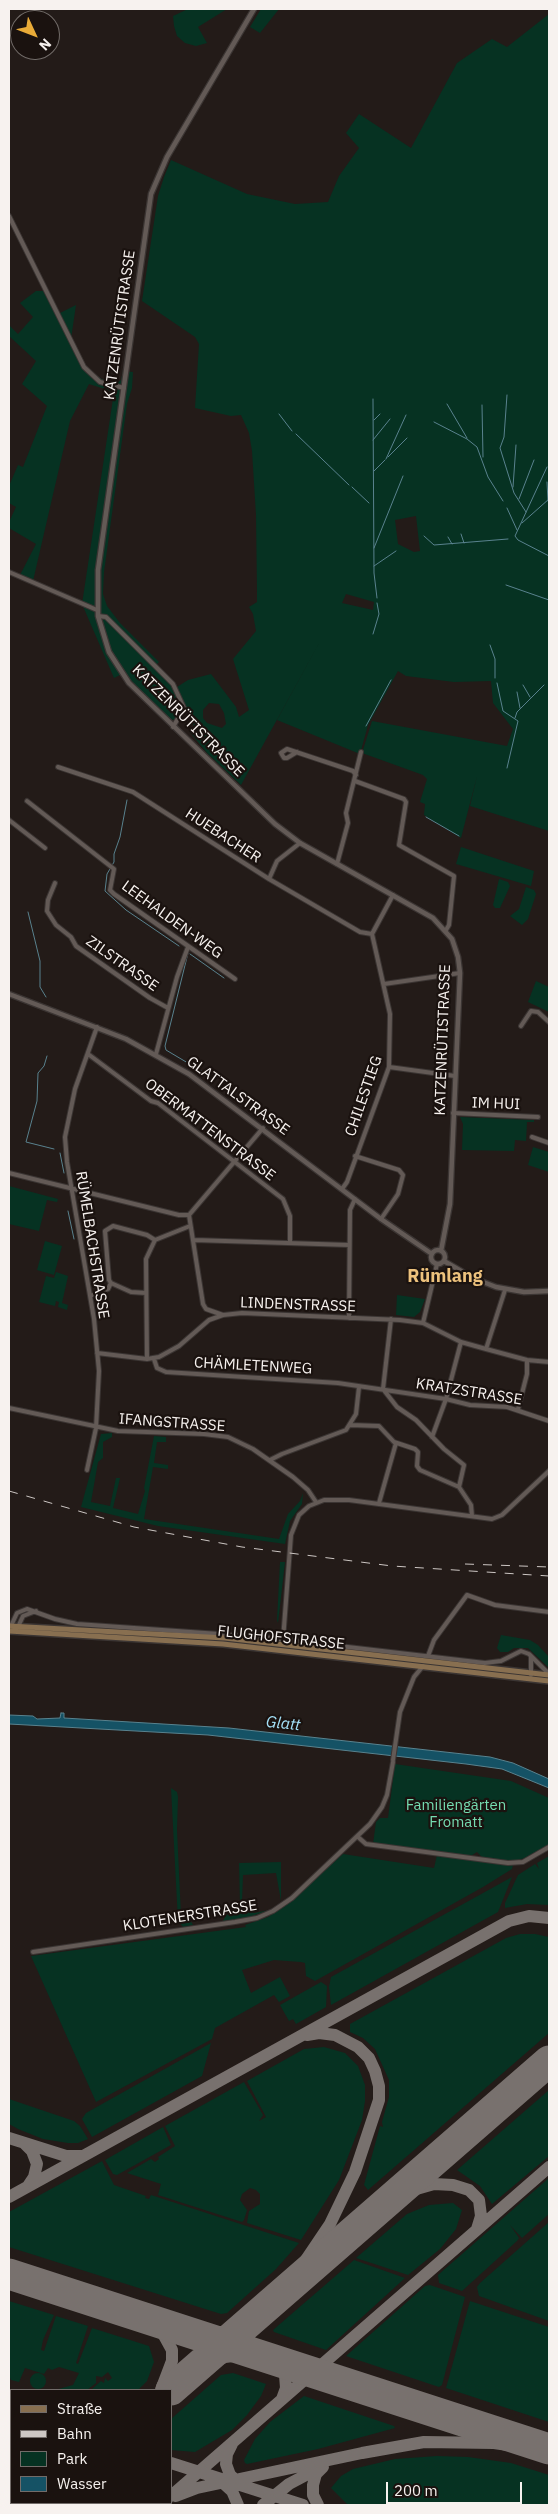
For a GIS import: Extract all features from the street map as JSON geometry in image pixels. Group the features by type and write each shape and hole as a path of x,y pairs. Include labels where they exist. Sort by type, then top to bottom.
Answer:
{"main road":[{"name":"FLUGHOFSTRASSE","path":"12,1628 193,1641 424,1666 533,1675 549,1674"},
{"name":"FLUGHOFSTRASSE","path":"12,1628 225,1638 533,1675 549,1680"}],"street":[{"name":"KATZENRÜTISTRASSE","path":"254,9 167,157 154,184 98,570 97,610 107,646 121,672 137,692 275,824 300,843 433,918 446,930 457,952 460,973 450,1204 441,1251"},
{"path":"9,216 84,367 100,382 124,388"},
{"path":"9,572 97,610"},
{"path":"98,616 106,617 173,684 184,708 173,727"},
{"path":"296,752 353,771 356,774"},
{"path":"337,864 348,823 346,813 361,752"},
{"name":"HUEBACHER","path":"58,767 133,792 270,879 360,932 372,934"},
{"path":"355,781 404,799 406,802 399,845 454,876 449,925 446,930"},
{"name":"LEEHALDEN-WEG","path":"27,800 114,868 111,887 114,894 235,979"},
{"path":"9,820 45,848"},
{"path":"270,879 277,861 300,843"},
{"name":"ZILSTRASSE","path":"55,883 48,900 47,911 56,925 71,937 76,946 150,998 168,1008"},
{"path":"372,934 393,895"},
{"name":"CHILESTIEG","path":"342,1189 347,1182 389,1067 390,1022 384,984 372,934"},
{"path":"156,1054 184,953 188,947"},
{"path":"384,984 460,973"},
{"name":"GLATTALSTRASSE","path":"9,994 97,1028 156,1054 197,1079 381,1219 432,1254"},
{"path":"521,1026 531,1011 538,1012 549,1022"},
{"name":"RÜMELBACHSTRASSE","path":"87,1470 96,1428 97,1353 90,1296 71,1189 66,1137 75,1089 97,1028"},
{"name":"OBERMATTENSTRASSE","path":"88,1054 151,1101 158,1103 236,1162 287,1205 290,1216 290,1242"},
{"path":"389,1067 406,1071 455,1076"},
{"name":"IM HUI","path":"453,1114 538,1117"},
{"path":"9,1173 178,1216 188,1215 236,1162 263,1128"},
{"path":"532,1137 549,1144"},
{"path":"356,1156 399,1170 403,1175 398,1194 381,1219"},
{"path":"349,1318 350,1210 355,1199"},
{"path":"188,1215 194,1240 203,1304 206,1309 223,1316"},
{"path":"146,1293 131,1292 111,1284 105,1237 108,1228 113,1226 147,1235 155,1240"},
{"path":"147,1359 146,1259 155,1240 190,1226"},
{"path":"194,1240 349,1245"},
{"path":"437,1264 432,1260 432,1254 441,1251 445,1256 444,1261"},
{"path":"437,1264 444,1261"},
{"path":"444,1261 473,1278 505,1290 524,1292 549,1291"},
{"path":"422,1323 437,1264"},
{"path":"90,1296 108,1288 111,1284"},
{"path":"486,1349 505,1290"},
{"name":"LINDENSTRASSE","path":"97,1353 154,1359 179,1346 209,1320 242,1313 391,1319 422,1323 461,1342 527,1360 549,1362"},
{"path":"391,1319 383,1390 397,1407 416,1420 464,1465 459,1487"},
{"path":"432,1437 446,1398 461,1342"},
{"name":"CHÄMLETENWEG","path":"154,1359 158,1368 166,1372 318,1380 383,1390"},
{"path":"518,1409 527,1360"},
{"path":"270,1460 339,1434 350,1425 356,1414 359,1386"},
{"name":"KRATZSTRASSE","path":"383,1390 446,1398 470,1405 518,1409 549,1421"},
{"name":"IFANGSTRASSE","path":"9,1408 96,1428 118,1431 218,1435 247,1445 270,1460 302,1484 316,1502"},
{"path":"350,1425 379,1426 396,1443 415,1449 418,1452 417,1466 420,1470 459,1487 471,1505 472,1516"},
{"path":"379,1503 396,1443"},
{"path":"283,1640 291,1535 299,1515 316,1502 334,1499 379,1503 492,1519 502,1515 549,1471"},
{"path":"428,1656 434,1640 467,1595 495,1604 549,1612"},
{"path":"12,1628 14,1616 22,1610 36,1611 55,1619 77,1624 283,1640 485,1663 501,1661 519,1651 525,1652 549,1674"},
{"path":"12,1628 23,1616 36,1611"},
{"path":"531,1657 533,1675"},
{"path":"533,1675 536,1662"},
{"path":"404,1664 412,1669 414,1678"},
{"name":"KLOTENERSTRASSE","path":"33,1952 235,1922 266,1915 292,1898 358,1837 382,1808 390,1785 400,1712 414,1678 424,1666"},
{"path":"358,1837 366,1844 508,1863 523,1862 549,1847"}],"green space":[{"path":"188,9 227,9 198,27 207,43 196,46 185,43 177,36 174,26 173,16"},
{"path":"261,9 279,9 260,33 250,27"},
{"path":"549,14 549,831 470,806 477,776 461,838 424,815 425,804 420,802 427,779 423,775 362,753 372,721 507,746 513,729 493,703 491,681 454,682 406,676 398,671 368,725 360,754 277,720 323,636 241,785 207,753 189,731 194,726 177,687 188,680 211,674 236,707 239,717 249,710 233,659 256,631 253,614 249,607 257,602 256,515 252,451 249,433 241,415 231,416 195,408 199,344 195,337 142,301 158,196 171,160 247,194 295,204 328,202 339,176 359,148 346,133 359,114 411,148 457,63 492,39 507,47","holes":["416,516 420,551 414,552 398,544 395,520","346,594 374,602 373,610 342,603","209,703 219,704 224,713 226,724 222,728 207,723 203,718 203,710"]},
{"path":"36,291 43,291 56,315 76,305 71,339 84,363 93,373 102,379 117,383 121,380 123,371 133,372 104,572 103,594 107,606 120,623 159,662 155,666 170,682 182,706 176,720 168,719 124,673 114,678 82,604 114,392 89,384 70,421 33,581 20,575 36,544 9,528 9,522 16,507 9,503 9,486 18,465 23,467 47,406 22,384 36,361 9,336 9,325 18,334 33,317 20,303"},
{"path":"461,847 534,871 531,886 456,864"},
{"path":"499,879 508,882 510,886 500,908 495,908 493,905"},
{"path":"526,887 534,890 536,894 528,919 522,925 510,916 519,909"},
{"path":"536,981 549,987 549,1012 528,1002"},
{"path":"460,1117 534,1120 534,1122 527,1122 526,1141 515,1140 514,1151 462,1150 463,1124"},
{"path":"533,1147 549,1152 549,1172 528,1165"},
{"path":"9,1186 58,1199 57,1202 47,1200 39,1231 9,1224"},
{"path":"45,1241 62,1246 54,1275 37,1270"},
{"path":"56,1272 68,1276 62,1303 68,1305 67,1310 58,1307 59,1302 56,1301 55,1306 39,1302 46,1276 54,1278"},
{"path":"397,1295 425,1299 420,1312 414,1317 396,1315"},
{"path":"112,1433 112,1437 103,1442 103,1458 98,1462 91,1502 110,1506 116,1478 120,1478 113,1508 138,1514 145,1491 154,1436 166,1437 166,1442 157,1442 154,1463 168,1465 168,1469 153,1467 144,1519 279,1539 288,1514 300,1501 303,1493 302,1504 290,1521 285,1544 158,1526 81,1507 101,1434"},
{"path":"280,1562 285,1562 278,1623 277,1620"},
{"path":"501,1635 530,1640 538,1645 549,1657 549,1668 528,1648 514,1648 508,1652 500,1652 497,1648"},
{"name":"Familiengärten Fromatt","path":"395,1764 511,1781 549,1798 549,1845 525,1858 512,1862 483,1858 477,1852 469,1857 373,1844 376,1822 380,1818 388,1818"},
{"path":"171,1788 177,1792 178,1797 177,1830 181,1916 188,1917 193,1925 183,1927 178,1921"},
{"path":"343,1854 434,1868 437,1855 513,1865 512,1869 483,1887 315,1981 306,1976 305,1963 301,1962 274,1960 242,1970 251,1993 280,1977 290,1996 279,2002 274,1995 215,2028 212,2039 96,2102 31,1956 246,1927 245,1925 268,1917 288,1904"},
{"path":"549,1856 549,1905 527,1904 505,1908 505,1903 518,1875 535,1864 539,1869 537,1863"},
{"path":"281,1862 281,1901 276,1873 243,1875 242,1902 245,1902 245,1908 254,1913 270,1910 246,1918 223,1921 226,1915 243,1912 240,1904 239,1863"},
{"path":"512,1877 498,1912 331,2005 329,1987 331,1977"},
{"path":"520,1934 535,1934 549,1937 549,2033 368,2190 364,2185 380,2126 383,2127 382,2122 389,2097 389,2080 375,2049 363,2038 350,2032 350,2024 506,1938"},
{"path":"321,1982 327,1986 326,2007 296,2024 293,2019 289,2021 280,2005"},
{"path":"211,2043 202,2076 92,2137 82,2119 86,2113"},
{"path":"324,2047 345,2053 358,2066 365,2085 365,2101 362,2120 339,2180 301,2240 247,2223 249,2211 260,2204 260,2194 256,2190 250,2188 242,2194 240,2200 247,2210 242,2222 158,2195 161,2184 127,2173 151,2159 155,2162 159,2159 158,2157 175,2146 165,2126 244,2082 263,2115 259,2121 266,2117 247,2081 304,2049"},
{"path":"549,2090 549,2156 492,2204 480,2186 457,2170"},
{"path":"9,2099 74,2121 80,2126 88,2139 78,2143 68,2143 43,2139 18,2129 9,2124"},
{"path":"163,2127 171,2145 117,2175 113,2174 105,2160"},
{"path":"102,2161 114,2185 146,2196 145,2198 149,2199 151,2195 299,2243 276,2269 227,2313 221,2314 9,2247 9,2212"},
{"path":"549,2178 549,2214 522,2238 510,2225 519,2238 517,2241 462,2291 439,2283 438,2275"},
{"path":"453,2203 462,2210 456,2229 440,2249 408,2275 356,2258 407,2214 429,2205"},
{"path":"549,2222 549,2321 479,2296 477,2287 480,2283"},
{"path":"354,2260 405,2278 326,2350 274,2332 273,2330"},
{"path":"430,2285 465,2297 442,2385 439,2387 346,2356 425,2286"},
{"path":"9,2301 54,2315 43,2340 41,2350 44,2351 56,2316 88,2326 76,2363 78,2364 92,2328 149,2346 154,2362 147,2381 139,2389 92,2389 101,2381 104,2383 105,2378 108,2381 112,2378 108,2372 102,2377 96,2376 96,2383 88,2389 59,2389 73,2385 79,2373 59,2367 52,2370 48,2368 44,2374 25,2368 19,2382 11,2380 9,2376"},
{"path":"470,2301 549,2327 549,2422 446,2388"},
{"path":"35,2373 41,2373 46,2378 44,2387 35,2389 30,2384 30,2378"},
{"path":"233,2373 266,2384 261,2396 247,2415 232,2430 195,2452 172,2450 172,2418 221,2375"},
{"path":"304,2396 394,2426 395,2428 318,2449 245,2463 244,2460 255,2439 270,2422"},
{"path":"437,2456 468,2457 511,2463 549,2475 549,2505 348,2505 331,2488 341,2476 353,2469 395,2459"}],"water":[{"path":"61,1713 64,1713 64,1718 229,1728 490,1757 513,1763 549,1779 549,1788 502,1769 466,1764 208,1735 9,1724 9,1715 33,1716 37,1719 60,1718"}],"waterway":[{"path":"507,395 504,437 500,448 514,493 526,512"},
{"path":"373,399 374,573 377,598"},
{"path":"447,404 467,438"},
{"path":"482,405 483,457"},
{"path":"279,414 292,431"},
{"path":"374,420 380,414"},
{"path":"386,459 406,415"},
{"path":"373,440 390,419"},
{"path":"434,422 467,439 477,447 488,477 503,501"},
{"path":"296,434 349,485"},
{"path":"388,457 407,438"},
{"path":"513,487 516,445"},
{"path":"374,471 385,460"},
{"path":"519,499 534,460"},
{"path":"547,467 515,536 518,540 549,556"},
{"path":"374,548 403,476"},
{"path":"547,482 548,501"},
{"path":"352,487 369,503"},
{"path":"522,523 549,499"},
{"path":"507,508 517,530"},
{"path":"461,534 464,543"},
{"path":"424,536 434,545 508,539"},
{"path":"448,537 452,544"},
{"path":"374,566 396,551"},
{"path":"506,585 549,600"},
{"path":"373,634 379,614 377,603"},
{"path":"490,645 495,659 495,678"},
{"path":"366,726 391,680"},
{"path":"497,683 503,711 518,721 507,768"},
{"path":"523,685 530,697"},
{"path":"515,718 517,712 544,685"},
{"path":"517,692 520,708"},
{"path":"127,800 120,837 114,854 114,862 107,874 105,891 126,910 179,946"},
{"path":"426,817 459,836"},
{"path":"28,912 40,961 40,987 46,997"},
{"path":"188,953 165,1046 166,1050 203,1072"},
{"path":"190,954 224,978"},
{"path":"47,1056 44,1066 38,1073 37,1101 26,1142 54,1149"},
{"path":"60,1153 64,1173"},
{"path":"68,1211 74,1239"}],"taxiway":[{"path":"9,2197 509,1921 529,1916 549,1918"},
{"path":"251,2320 299,2270 330,2224 355,2172 379,2100 379,2086 375,2071 369,2058 358,2047 335,2035 319,2033 307,2035"},
{"path":"9,2138 66,2156 83,2156"},
{"path":"24,2143 32,2151 37,2164 34,2177 28,2186"},
{"path":"172,2495 549,2167"},
{"path":"378,2210 391,2200 413,2190 434,2184 453,2185 469,2190 479,2200 481,2216 477,2229"},
{"path":"144,2317 161,2330 172,2350 172,2361 161,2389"},
{"path":"182,2380 202,2367 225,2357 248,2354 268,2358"},
{"path":"267,2357 278,2364 285,2375 286,2388 282,2399"},
{"path":"306,2379 316,2376 328,2377"},
{"path":"176,2496 197,2488 362,2453 424,2442 494,2443 549,2451"},
{"path":"232,2444 227,2454 226,2464 230,2475 240,2484"},
{"path":"172,2463 303,2505"},
{"path":"263,2505 289,2484 321,2467"},
{"path":"318,2505 313,2495 313,2485 316,2474 323,2467"},
{"path":"221,2481 232,2491 238,2505"},
{"path":"80,2504 84,2505"}],"runway":[{"path":"172,2389 549,2061"},
{"path":"9,2274 549,2449"}],"railway":[{"path":"9,1491 134,1527 242,1547 392,1566 549,1576"},
{"path":"465,1564 549,1567"}],"district":[{"name":"Rümlang","path":"445,1277"}],"water label":[{"name":"Glatt","path":"283,1724"}]}
